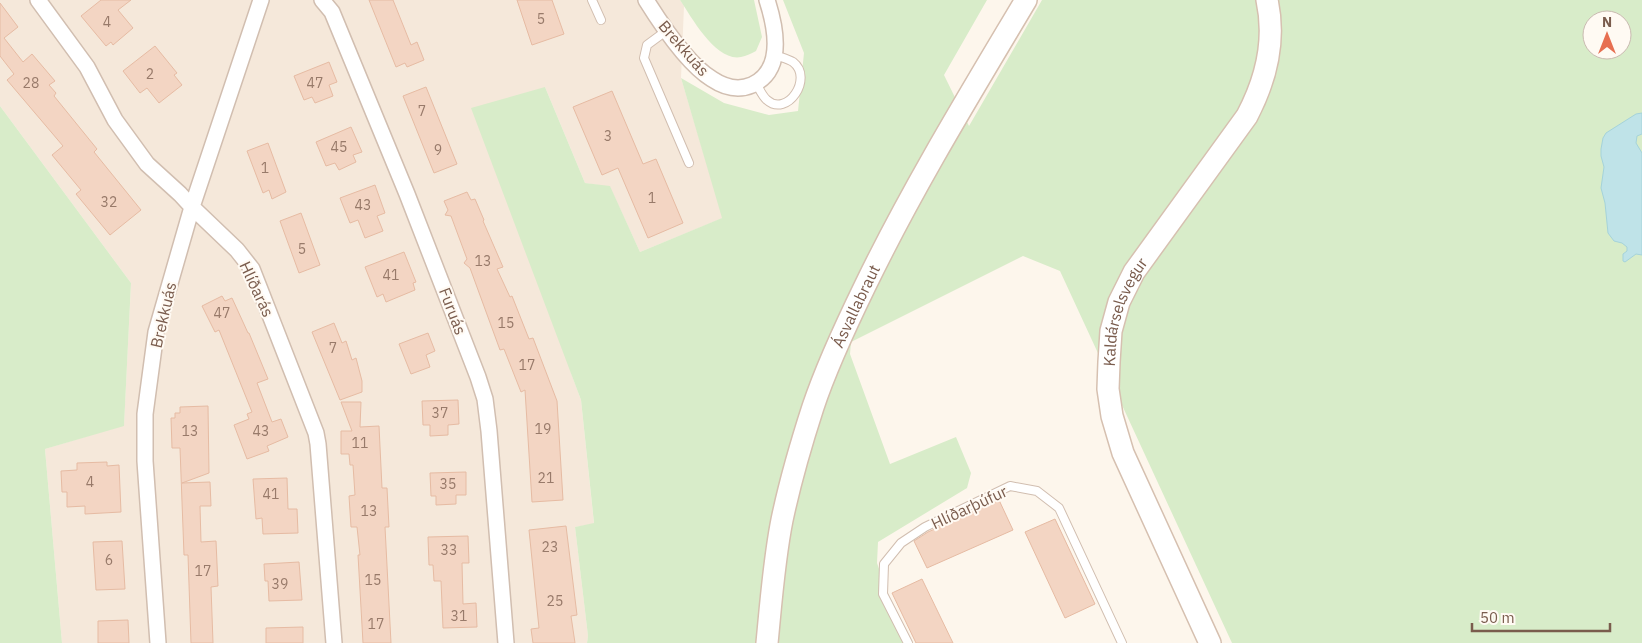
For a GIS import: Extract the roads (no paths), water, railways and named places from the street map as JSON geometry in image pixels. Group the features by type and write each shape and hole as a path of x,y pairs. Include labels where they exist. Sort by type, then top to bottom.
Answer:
{"street":[{"name":"Hlíðarás","path":"38,0 87,67 115,120 147,164 237,250 252,269 316,433 334,643"},
{"name":"Brekkuás","path":"158,643 145,461 145,414 156,332 192,207 261,0"},
{"name":"Furuás","path":"322,0 332,12 407,194 478,377 489,431 506,643"},
{"name":"Brekkuás","path":"646,0 666,31 701,72 731,88 744,88 756,83"},
{"path":"756,83 771,69 775,55 776,45 772,16 767,0"},
{"name":"Ásvallabraut","path":"767,643 782,520 814,405 842,334 891,232 926,168 1026,0"},
{"name":"Kaldárselsvegur","path":"1210,643 1123,453 1112,416 1108,389 1111,339 1119,302 1134,272 1247,116 1259,94 1267,64 1270,35 1268,0"}],"lane":[{"path":"592,0 601,20"},
{"path":"666,31 646,44 644,58 689,163"},
{"path":"756,83 767,100 774,103 782,103 795,96 800,88 798,68 794,63 775,55"},
{"name":"Hlíðarþúfur","path":"908,643 883,594 884,564 901,543 925,527 1010,486 1037,491 1060,508 1122,643"}],"water":[{"path":"1642,113 1642,134 1637,136 1636,143 1642,153 1642,255 1636,254 1625,262 1623,261 1623,254 1627,251 1627,247 1622,243 1614,241 1608,233 1605,203 1601,188 1604,167 1601,149 1606,133 1636,114"}]}
